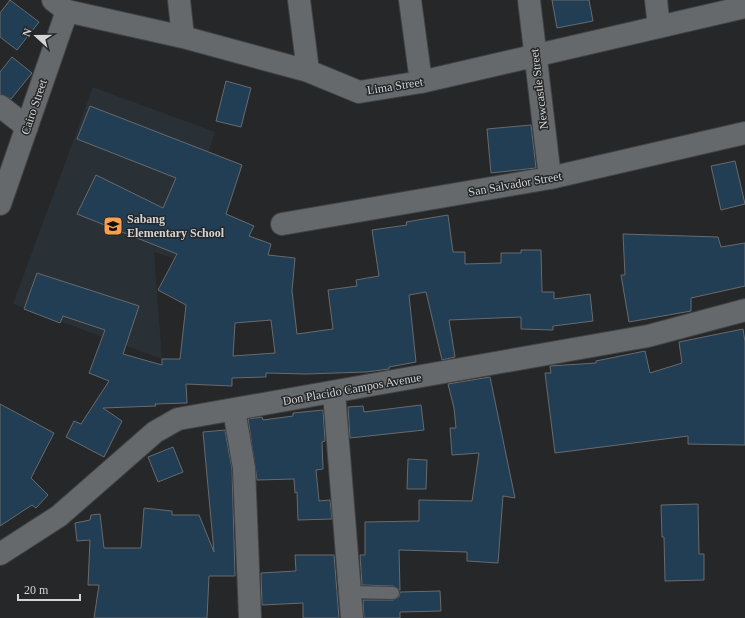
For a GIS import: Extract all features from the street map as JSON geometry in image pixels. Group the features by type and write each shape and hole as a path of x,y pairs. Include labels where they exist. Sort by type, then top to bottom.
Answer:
{"street":[{"path":"179,0 182,37"},
{"path":"299,0 308,71"},
{"path":"410,0 421,82"},
{"name":"Newcastle Street","path":"529,0 550,178"},
{"path":"656,0 659,27"},
{"name":"Lima Street","path":"60,6 308,71 358,92 421,82 745,7"},
{"name":"Cairo Street","path":"0,204 27,127 60,6"},
{"path":"0,106 27,127"},
{"name":"San Salvador Street","path":"282,224 550,178 745,133"},
{"name":"Don Placido Campos Avenue","path":"0,554 59,516 156,432 178,419 334,393 648,336 745,310"},
{"path":"334,393 352,618"},
{"path":"234,410 244,468 250,617"}],"lane":[{"path":"350,592 393,593"}],"shaded area":[{"name":"Sabang Elementary School","path":"93,87 215,132 174,259 154,252 162,359 13,304"}],"building":[{"path":"10,0 39,22 17,50 0,37 0,13"},
{"path":"552,0 589,0 593,21 557,28"},
{"path":"12,57 32,73 11,99 0,94 0,72"},
{"path":"226,81 251,88 241,127 216,121"},
{"path":"90,106 242,165 226,214 254,226 249,236 271,244 268,255 295,258 292,291 297,334 333,329 328,290 357,286 356,280 379,276 372,230 407,225 406,222 448,215 453,252 465,252 465,264 501,263 501,253 521,253 521,250 541,250 542,292 554,292 554,299 590,294 593,321 553,326 553,330 521,329 521,317 449,320 455,357 442,360 426,292 409,295 416,362 389,367 389,369 366,372 306,374 266,373 266,377 232,378 232,386 186,384 187,403 103,408 122,421 104,457 66,437 74,421 81,424 109,381 89,373 105,330 63,316 60,323 24,309 37,273 139,306 123,354 162,365 162,359 180,359 186,305 158,290 177,254 77,214 96,175 163,208 176,178 77,139","holes":["271,320 275,353 233,356 235,323"]},
{"path":"531,125 536,168 491,173 487,129"},
{"path":"735,161 745,204 721,210 711,166"},
{"path":"623,234 718,237 721,247 745,243 745,286 691,298 691,311 629,322 621,275 625,275"},
{"path":"743,329 745,342 745,445 688,444 688,436 555,453 545,373 551,373 550,366 596,363 596,361 645,351 650,373 682,363 679,342"},
{"path":"490,377 515,498 503,496 498,563 467,561 467,552 399,550 400,590 393,586 362,585 360,555 365,555 365,522 419,521 419,500 472,501 479,453 452,455 450,428 456,428 454,408 448,384"},
{"path":"0,404 54,433 31,478 48,495 36,508 32,505 0,526"},
{"path":"421,405 424,430 350,438 348,407 363,406 364,412"},
{"path":"323,410 325,441 322,442 323,469 316,470 319,501 330,500 332,519 298,520 297,492 295,493 294,479 257,480 248,419 262,417 263,420 293,416 293,413"},
{"path":"225,430 232,469 235,576 209,576 207,618 94,618 99,585 88,585 90,540 77,541 75,523 90,520 91,515 100,514 104,548 141,548 144,508 172,511 172,515 199,515 214,552 203,432"},
{"path":"173,447 183,472 158,482 148,457"},
{"path":"408,459 427,460 426,489 407,489"},
{"path":"698,504 699,554 704,554 704,580 665,581 664,537 662,537 661,505"},
{"path":"295,555 334,555 339,618 303,618 303,603 262,605 261,573 296,571"},
{"path":"440,591 441,611 400,612 400,618 364,618 363,600 393,600 399,597 400,592"}],"place":[{"name":"Sabang Elementary School","path":"113,226"}]}
